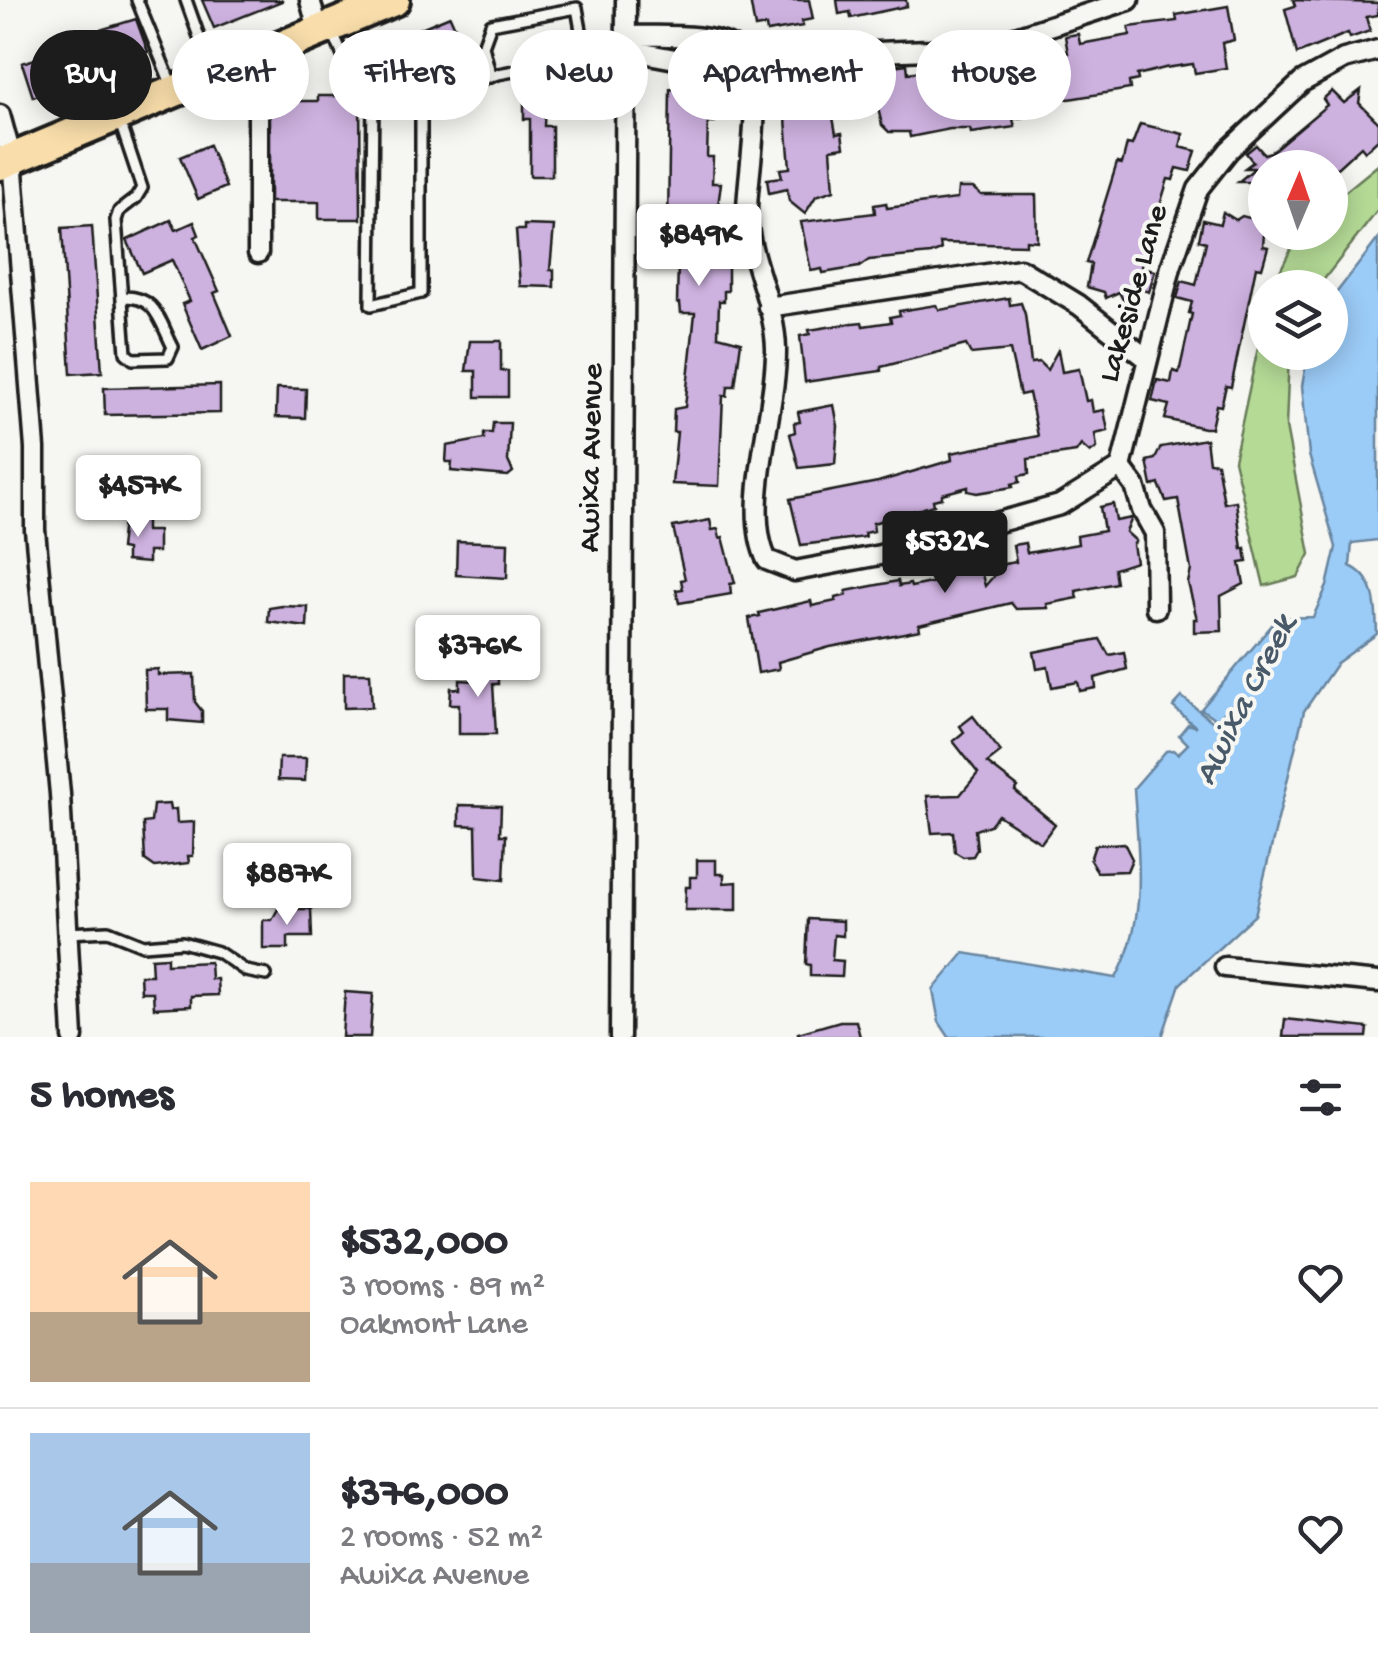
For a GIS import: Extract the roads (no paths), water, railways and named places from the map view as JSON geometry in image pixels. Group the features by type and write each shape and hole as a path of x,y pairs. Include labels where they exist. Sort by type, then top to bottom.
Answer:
{"main road":[{"path":"319,18 394,0"},
{"path":"6,162 108,120"}],"street":[{"name":"Awixa Avenue","path":"626,0 627,30"},
{"path":"896,50 1000,42 1129,0"},
{"name":"Lakeside Lane","path":"1121,467 1146,358 1188,208 1212,168 1302,82 1344,59 1378,50"},
{"path":"0,115 35,448 35,530 54,720 74,1037"},
{"path":"258,120 258,253"},
{"name":"Awixa Avenue","path":"620,1037 626,755 627,120"},
{"path":"752,120 747,212 776,346 756,506 757,532 766,560 794,571 830,567 1060,505 1121,467 1135,486 1155,533 1156,608"},
{"path":"768,307 1020,270 1080,305 1146,358"},
{"path":"1224,967 1378,982"}],"lane":[{"path":"138,0 172,87"},
{"path":"186,0 197,30"},
{"path":"489,30 491,24 577,8 581,30"},
{"path":"490,73 491,77 510,73"},
{"path":"119,120 142,188 136,198 118,211 116,220 126,353 133,360 168,358 173,348 148,300 140,296 122,297"},
{"path":"373,120 371,305 421,293 421,120"},
{"path":"67,933 108,931 144,945 182,942 218,952 246,971 266,975"}],"water":[{"name":"Awixa Creek","path":"1378,239 1378,540 1352,543 1350,566 1370,586 1377,634 1337,663 1304,711 1255,915 1180,984 1162,1037 949,1037 939,1022 933,990 964,953 1116,978 1133,932 1137,908 1139,861 1134,788 1166,751 1178,754 1188,744 1179,735 1188,724 1196,727 1173,707 1182,697 1217,725 1232,705 1217,720 1201,709 1278,618 1313,617 1327,586 1336,547 1309,455 1302,386 1305,370 1348,370 1348,278"}]}
